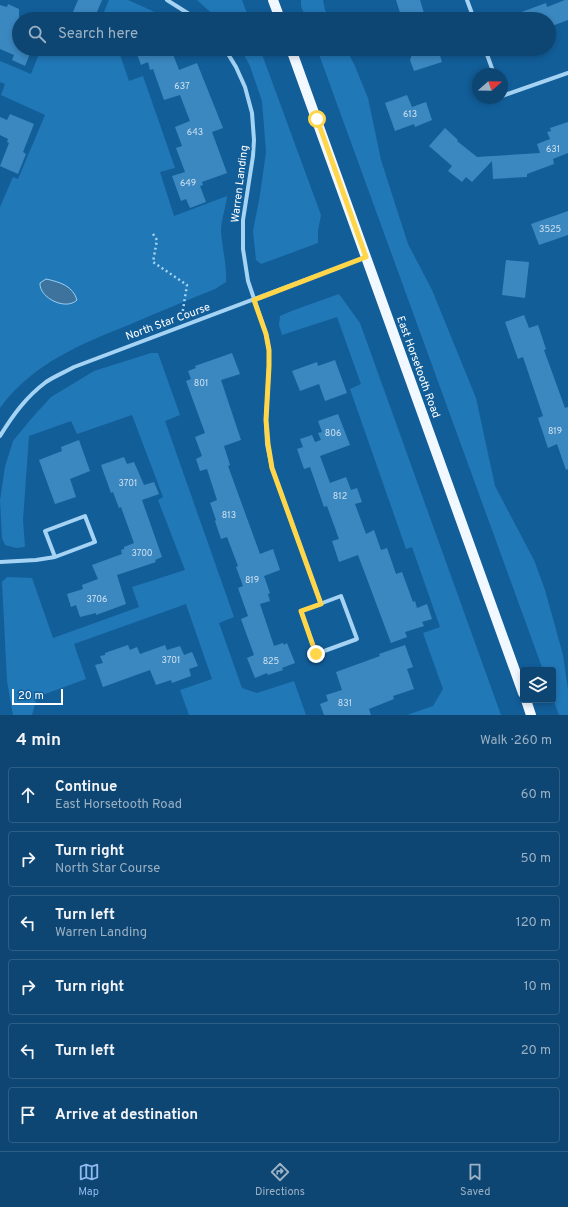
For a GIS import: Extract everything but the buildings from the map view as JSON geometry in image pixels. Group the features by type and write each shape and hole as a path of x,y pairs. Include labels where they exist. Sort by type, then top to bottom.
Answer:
{"main road":[{"path":"273,0 277,12"},
{"name":"East Horsetooth Road","path":"294,56 520,685"},
{"path":"527,703 531,715"}],"street":[{"path":"167,0 185,12"},
{"path":"467,0 471,12"},
{"name":"Warren Landing","path":"229,56 245,87 252,113 254,140 253,156 243,220 243,249 248,280 266,334 269,350 266,420 272,468 321,604"},
{"path":"488,56 492,68"},
{"path":"508,94 568,73"},
{"name":"North Star Course","path":"0,436 12,416 24,401 48,381 74,367 366,257"},
{"path":"0,562 36,560 55,557 95,542 86,516 45,531 55,557"},
{"path":"341,596 357,640 316,654 301,611 321,604 341,596"}],"path":[{"path":"153,234 157,240 153,262 187,285 180,327"}],"shaded area":[{"path":"109,0 128,0 155,12 104,12"},
{"path":"197,0 242,0 246,12 210,12"},
{"path":"301,0 323,0 326,12 303,12"},
{"path":"38,56 120,56 129,81 143,76 175,168 160,172 174,216 227,196 221,231 226,269 226,282 215,289 94,339 59,357 27,379 13,392 0,408 0,207 13,177 18,179 45,115 1,95 5,84 0,82 0,61 31,74"},
{"path":"245,56 263,56 321,215 318,231 318,243 261,264 256,260 253,231 266,152 262,101 250,66"},
{"path":"320,56 350,56 368,98 381,160 408,244 432,290 476,398 495,486 534,560 545,590 563,655 568,690 568,715 559,715 554,703 556,703 556,667 542,667"},
{"path":"46,279 65,285 72,291 77,300 66,304 48,298 44,294 40,283"},
{"path":"339,294 360,323 501,715 407,715 433,706 443,689 423,633 440,627 412,547 406,549 350,389 361,384 337,317 282,335 279,325 280,316"},
{"path":"151,353 158,353 180,415 165,421 234,617 219,623 242,688 257,693 294,681 306,715 189,715 180,690 212,679 186,604 74,644 86,679 37,697 32,715 13,715 7,681 2,582 7,577 32,578 53,638 139,607 132,587 185,570 158,500 163,497 132,415 77,434 71,421 29,436 23,520 25,547 16,548 5,545 2,538 0,500 5,467 13,441 51,397 94,371"}],"route":[{"path":"316,654 301,611 321,604 272,468 266,420 269,350 266,334 254,300 366,257 317,119"}]}
